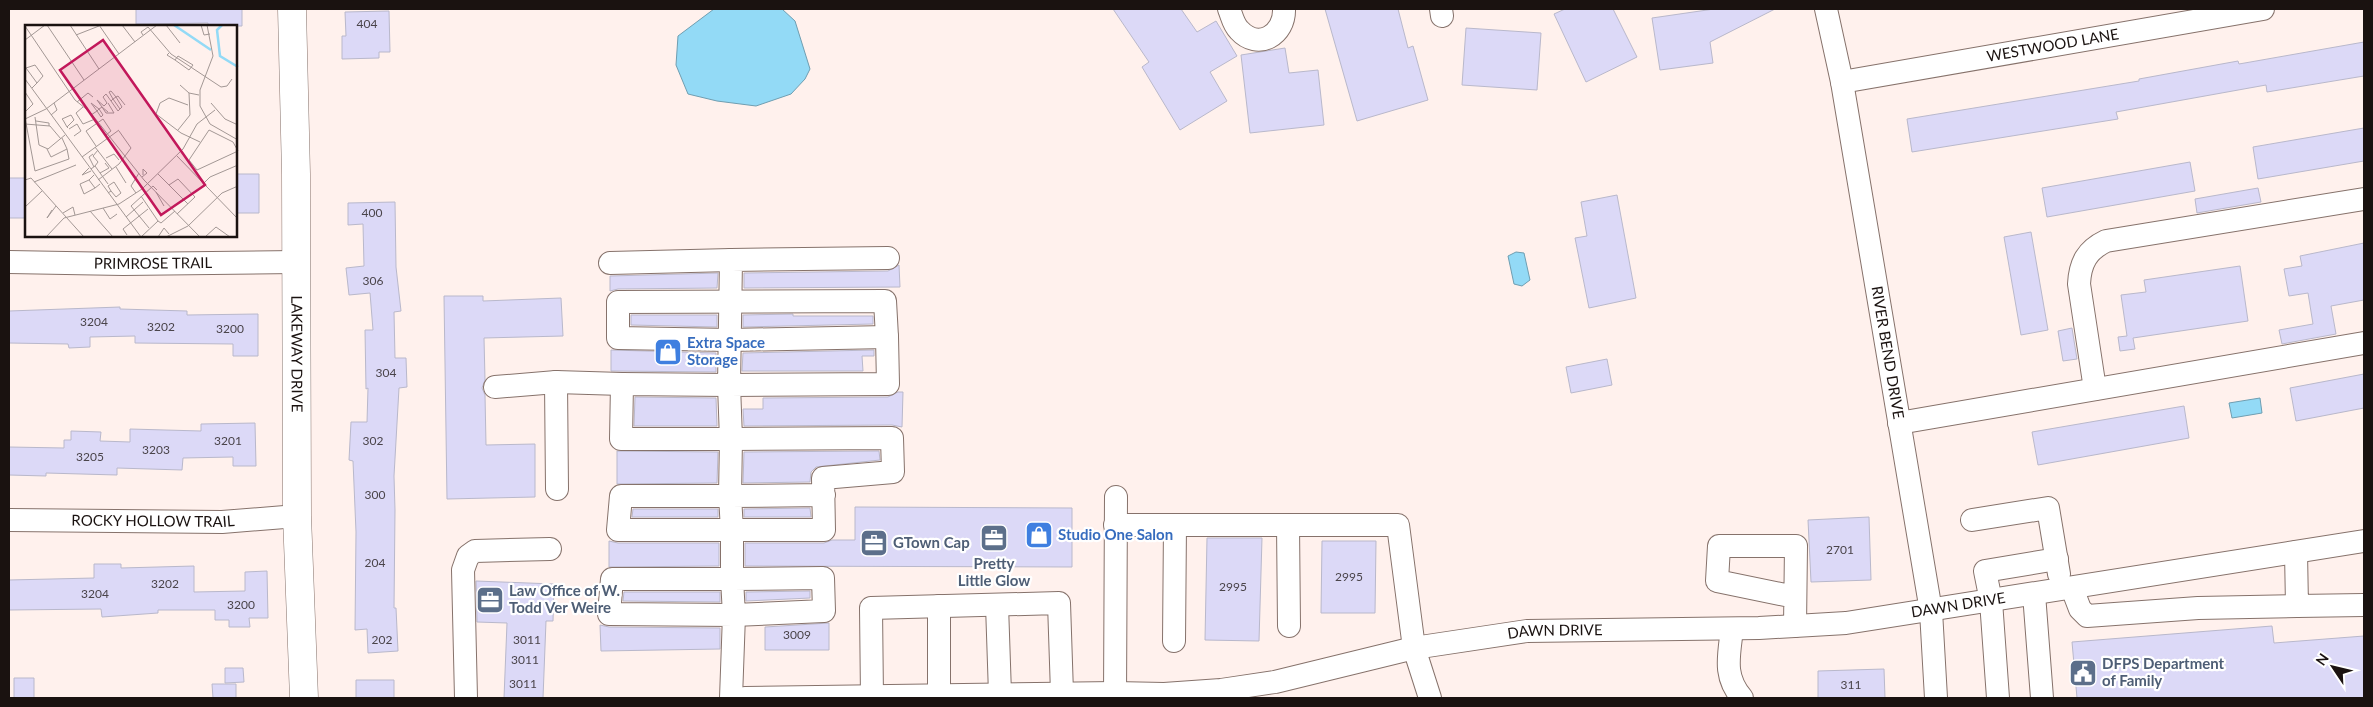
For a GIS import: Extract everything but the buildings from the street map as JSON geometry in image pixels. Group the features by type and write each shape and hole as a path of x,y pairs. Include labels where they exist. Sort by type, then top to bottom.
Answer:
{"main road":[{"name":"LAKEWAY DRIVE","path":"292,9 296,262 297,516 304,698"}],"street":[{"path":"1229,9 1239,30 1246,36 1266,39 1275,34 1281,27 1284,9"},
{"name":"RIVER BEND DRIVE","path":"1826,9 1842,82 1932,611 1936,698"},
{"name":"WESTWOOD LANE","path":"1842,82 2263,9"},
{"path":"2095,389 2079,284 2079,271 2084,260 2096,246 2106,241 2364,199"},
{"path":"610,263 888,258"},
{"path":"731,698 734,615 729,385 732,260"},
{"name":"PRIMROSE TRAIL","path":"9,262 123,264 296,262"},
{"path":"495,387 556,382 729,385 888,384 887,337 886,301 618,302 618,338 730,340 887,337"},
{"path":"1899,423 2364,343"},
{"path":"556,382 557,489"},
{"path":"622,384 621,439 892,438 893,472 823,478 824,495 824,530 618,530 620,496 824,495"},
{"path":"1115,695 1116,496"},
{"path":"1972,520 2048,508 2057,559 2067,589 2087,616 2189,608 2364,605"},
{"name":"ROCKY HOLLOW TRAIL","path":"9,520 222,522 297,516"},
{"path":"1116,525 1398,526 1414,648 1430,698"},
{"path":"1174,641 1175,525"},
{"path":"1288,525 1288,626"},
{"name":"DAWN DRIVE","path":"745,698 1062,693 1115,695 1220,690 1275,682 1414,648 1526,631 1732,629 1846,623 1932,611 2364,541"},
{"path":"466,698 463,570 468,556 475,551 550,549"},
{"path":"2296,552 2297,606"},
{"path":"1998,698 1991,601 1985,572 2057,559"},
{"path":"823,578 824,611 734,615 609,614 612,579 823,578"},
{"path":"2034,594 2042,698"},
{"path":"1795,626 1796,597"},
{"path":"872,697 871,608 939,606 1059,604 1062,693"},
{"path":"997,605 1000,694"},
{"path":"939,606 939,696"},
{"path":"1732,629 1730,677 1735,690 1742,698"}],"water":[{"path":"714,9 782,9 795,21 810,69 805,79 791,94 756,106 717,101 688,94 676,65 678,36"},
{"path":"1516,252 1524,253 1530,280 1522,286 1514,284 1508,256"},
{"path":"2260,398 2262,413 2232,418 2229,403"}],"place":[{"name":"Extra Space Storage","path":"668,352"},
{"name":"Studio One Salon","path":"1039,535"},
{"name":"Pretty Little Glow","path":"994,538"},
{"name":"GTown Cap","path":"874,543"},
{"name":"Law Office of W. Todd Ver Weire","path":"490,600"},
{"name":"DFPS Department of Family","path":"2083,673"}]}
